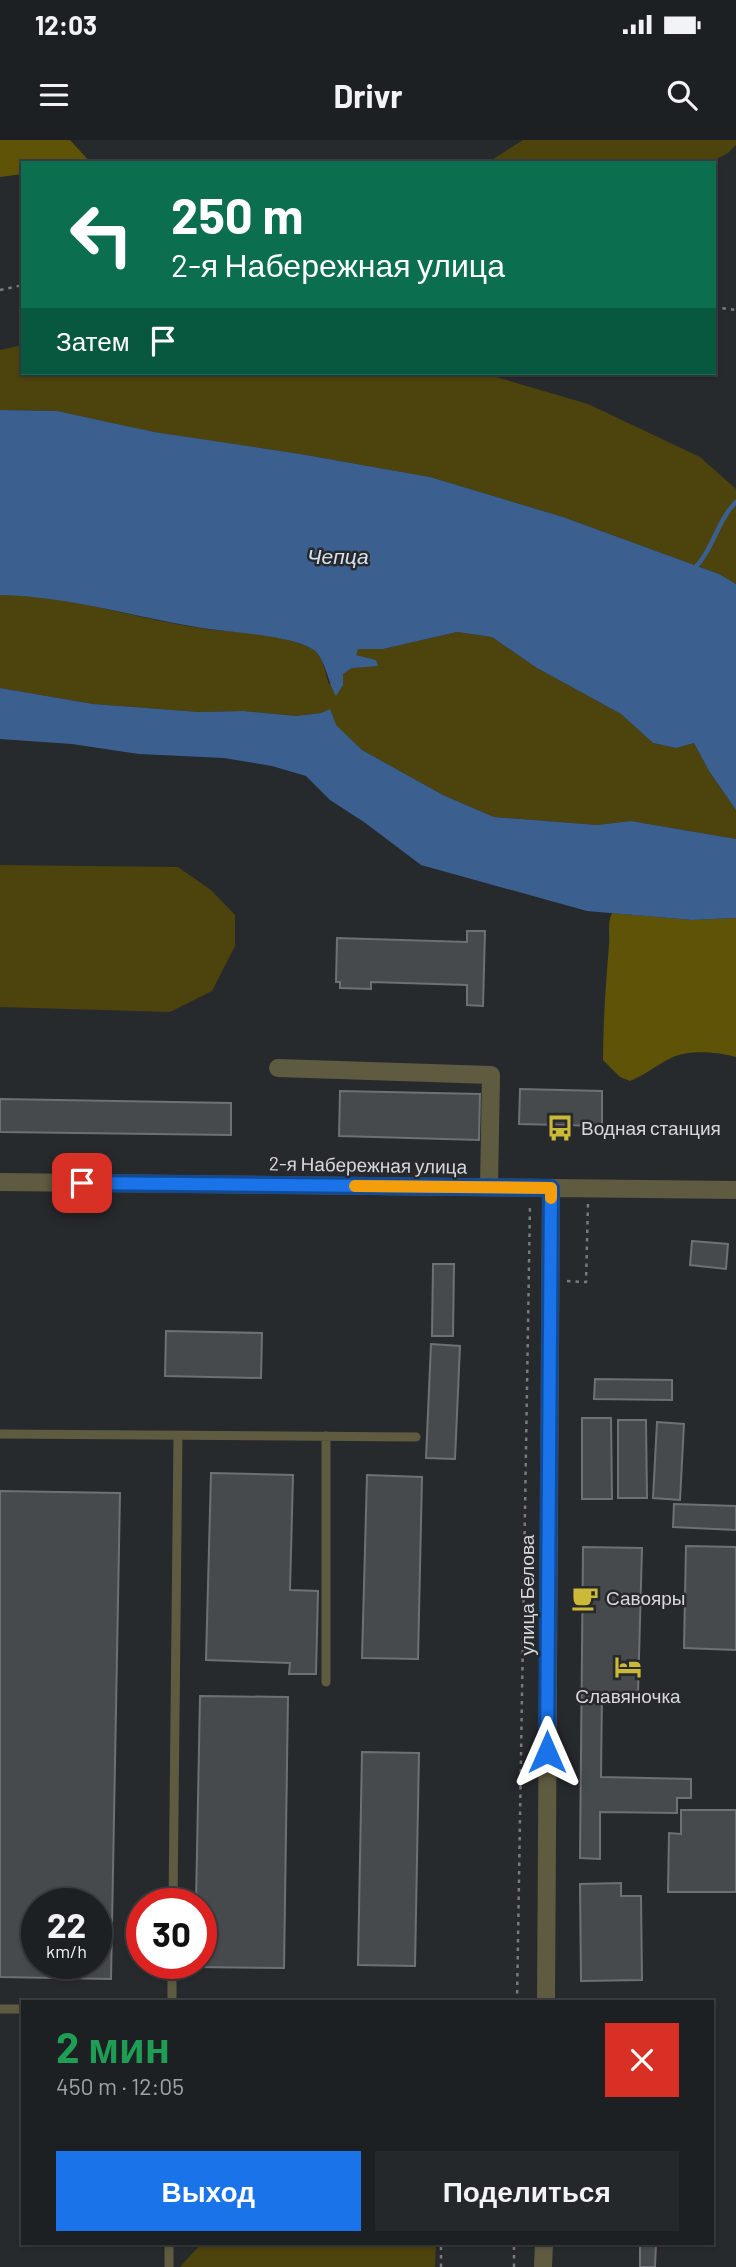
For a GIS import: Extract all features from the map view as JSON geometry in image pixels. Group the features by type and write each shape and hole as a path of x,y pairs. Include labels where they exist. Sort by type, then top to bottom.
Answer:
{"street":[{"path":"278,1068 491,1075 489,1187"},
{"name":"2-я Набережная улица","path":"0,1182 736,1190"},
{"name":"улица Белова","path":"546,2000 551,1188"},
{"path":"544,2245 544,2267"}],"lane":[{"path":"0,1434 416,1437"},
{"path":"173,1888 178,1436"},
{"path":"326,1436 326,1682"},
{"path":"172,1979 172,2000"},
{"path":"0,2009 21,2009"},
{"path":"169,2245 169,2267"}],"path":[{"path":"0,290 21,285"},
{"path":"716,307 736,310"},
{"path":"517,2000 530,1201"},
{"path":"528,1279 586,1282 588,1201"},
{"path":"441,2245 441,2267"},
{"path":"514,2245 514,2267"}],"shaded area":[{"path":"0,140 70,140 89,161 21,161 21,174 0,177"},
{"path":"523,140 736,140 736,145 728,153 713,161 490,161"},
{"path":"21,345 21,375 490,375 588,404 700,457 736,489 736,584 719,574 563,517 430,477 153,432 57,411 0,410 0,350"},
{"path":"0,595 51,599 175,624 285,639 310,648 318,654 329,684 352,668 376,660 355,655 358,649 383,649 457,632 492,637 537,668 621,714 653,743 676,748 694,743 709,771 736,810 736,839 631,821 597,825 494,817 443,795 362,750 321,713 296,716 244,711 157,709 93,704 0,688"},
{"path":"0,865 178,867 211,890 235,915 235,946 212,991 170,1012 0,1007"},
{"path":"612,913 692,920 736,918 736,1057 711,1053 685,1054 669,1059 630,1081 620,1077 603,1060 609,925"},
{"path":"200,2245 436,2245 435,2267 180,2267"}],"water":[{"name":"Чепца","path":"0,410 57,411 154,432 430,477 563,517 719,574 736,584 736,810 709,771 694,743 676,748 653,743 621,714 537,668 492,637 457,632 383,649 358,649 356,655 376,660 378,666 352,668 343,674 343,685 336,696 316,652 289,640 196,627 49,599 0,595"},
{"path":"0,688 93,704 199,712 244,711 296,716 321,713 330,709 336,725 362,750 443,795 494,817 597,825 631,821 736,839 736,918 692,920 587,911 421,865 330,800 306,776 272,766 224,758 139,754 72,744 0,739"}],"building":[{"path":"467,931 485,931 483,1006 467,1005 467,985 371,982 371,989 340,988 340,982 336,982 337,938 467,942"},
{"path":"520,1089 602,1091 602,1126 519,1124"},
{"path":"340,1091 480,1094 479,1140 339,1136"},
{"path":"0,1099 231,1103 231,1135 0,1132"},
{"path":"692,1241 728,1244 726,1269 690,1265"},
{"path":"433,1264 454,1264 453,1336 432,1336"},
{"path":"166,1331 262,1333 261,1378 165,1376"},
{"path":"431,1344 460,1346 455,1459 426,1458"},
{"path":"595,1379 672,1380 672,1400 594,1399"},
{"path":"582,1418 611,1418 612,1499 582,1499"},
{"path":"618,1420 646,1420 647,1498 618,1498"},
{"path":"657,1422 684,1424 680,1500 653,1498"},
{"path":"211,1473 293,1475 290,1590 318,1591 316,1674 289,1674 290,1663 206,1660"},
{"path":"367,1475 422,1477 418,1659 362,1658"},
{"path":"0,1491 120,1493 112,1925 112,1888 21,1888 21,1977 0,1977"},
{"path":"674,1504 736,1506 736,1530 673,1527"},
{"path":"686,1546 736,1547 736,1650 684,1648"},
{"path":"583,1547 642,1548 638,1694 602,1693 601,1777 691,1779 691,1798 677,1798 677,1813 600,1812 600,1859 580,1858"},
{"path":"200,1696 288,1697 284,1968 217,1967 217,1888 196,1888"},
{"path":"362,1752 419,1753 415,1966 358,1965"},
{"path":"681,1810 736,1810 736,1892 668,1892 669,1833 681,1834"},
{"path":"621,1883 621,1896 641,1896 642,1980 581,1981 580,1884"},
{"path":"640,2245 656,2245 655,2267 640,2267"}],"waterway":[{"path":"694,569 736,502"}],"slow traffic":[{"path":"355,1186 551,1188 551,1198"}],"place":[{"name":"Водная станция","path":"560,1128"},
{"name":"Савояры","path":"585,1598"},
{"name":"Славяночка","path":"628,1667"}],"route":[{"path":"82,1183 551,1188 547,1752"}]}
